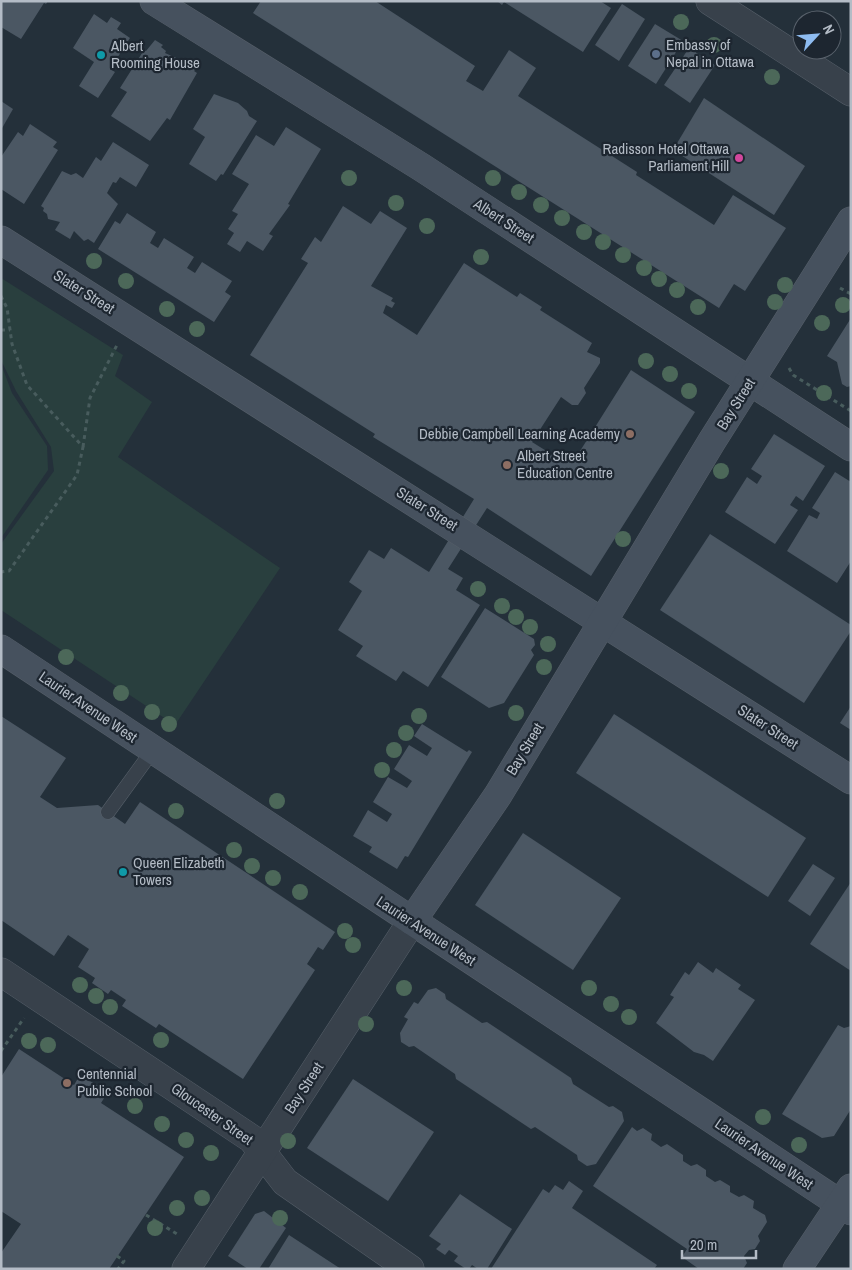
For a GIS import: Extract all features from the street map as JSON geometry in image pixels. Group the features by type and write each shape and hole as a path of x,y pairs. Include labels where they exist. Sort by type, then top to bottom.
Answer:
{"main road":[{"name":"Albert Street","path":"154,1 421,167 851,447"},
{"name":"Bay Street","path":"412,921 498,795 603,621 851,221"},
{"name":"Slater Street","path":"1,240 851,780"},
{"name":"Laurier Avenue West","path":"1,649 412,921 847,1201"},
{"path":"797,1269 847,1201"}],"street":[{"path":"710,1 851,92"},
{"name":"Bay Street","path":"195,1262 262,1152 412,921"},
{"name":"Gloucester Street","path":"1,972 252,1139 285,1182 410,1269"}],"lane":[{"path":"108,812 154,750"}],"path":[{"path":"840,288 851,294"},
{"path":"1,296 6,308 12,344 27,385 82,447"},
{"path":"1,330 10,330"},
{"path":"1,572 9,571 77,475 90,398 118,344 114,338"},
{"path":"786,365 793,375 851,411"},
{"path":"1,1051 28,1012 36,995"},
{"path":"146,1215 195,1262"},
{"path":"117,1256 124,1260 118,1269"}],"green space":[{"path":"1,278 123,355 115,376 152,402 118,457 280,568 175,725 1,610 1,544 54,471 51,447 16,391 1,360"},
{"path":"1,364 12,393 47,446 48,470 1,538"}],"building":[{"path":"1,1 48,1 46,4 44,3 21,39 1,27"},
{"path":"261,1 375,1 475,66 466,81 483,91 509,50 536,68 518,96 637,172 636,175 714,225 733,195 786,228 745,291 734,284 719,308 253,13"},
{"path":"497,1 600,1 611,8 583,52 504,2 502,5"},
{"path":"622,4 645,19 619,61 595,45"},
{"name":"Albert Rooming House","path":"94,14 107,23 111,17 121,23 117,29 130,38 110,69 115,72 98,98 79,86 94,62 73,48"},
{"name":"Embassy of Nepal in Ottawa","path":"655,24 683,41 656,84 628,66"},
{"path":"155,40 163,45 161,47 166,51 165,53 181,60 179,62 183,64 184,62 196,69 194,71 197,73 170,120 167,118 150,141 111,116 127,92 120,88 144,50 146,51"},
{"path":"689,48 715,65 690,103 664,85"},
{"path":"214,94 238,103 247,111 249,116 257,121 223,175 221,174 216,181 189,164 205,137 193,129"},
{"name":"Radisson Hotel Ottawa Parliament Hill","path":"704,98 805,166 774,215 673,150"},
{"path":"1,101 13,109 1,130"},
{"path":"30,124 57,142 53,147 58,150 24,204 1,189 1,157 18,132 23,136"},
{"path":"286,127 321,149 288,204 290,205 269,234 273,236 263,251 247,241 240,252 227,244 234,233 228,229 238,214 232,211 249,184 232,174 256,135 274,146"},
{"path":"113,142 149,165 136,187 120,177 116,183 113,182 107,193 118,204 94,243 88,239 84,241 74,231 70,239 55,230 60,222 48,219 47,214 43,211 44,208 41,206 62,171 71,175 76,173 83,178 96,157 101,161"},
{"path":"343,206 371,224 380,211 407,228 371,286 393,298 391,301 395,303 392,308 386,305 383,313 417,335 464,263 517,297 520,293 542,307 540,310 592,343 587,352 600,358 600,363 584,388 586,393 578,405 572,405 561,397 532,442 556,457 561,450 575,459 631,370 695,412 591,576 487,508 448,569 463,578 456,590 480,605 428,687 403,671 396,681 356,656 363,646 338,630 362,591 349,582 369,550 384,559 391,548 429,572 474,499 373,437 375,434 250,355 308,263 301,259 315,237 321,242"},
{"path":"127,213 156,232 150,243 158,248 164,238 194,257 187,268 195,273 202,262 232,281 225,292 231,296 214,322 98,249 115,221 120,224"},
{"path":"851,318 851,386 847,387 842,384 837,362 827,356"},
{"path":"774,434 825,466 803,501 796,496 790,505 798,510 775,544 725,512 747,477 757,484 762,476 751,469"},
{"path":"835,472 851,482 851,561 837,583 787,551 809,515 817,519 820,513 812,508"},
{"path":"710,534 851,625 851,631 804,703 660,610"},
{"path":"485,608 534,639 535,645 531,650 534,655 504,703 489,708 441,677"},
{"path":"851,706 851,730 840,723"},
{"path":"614,714 806,838 768,897 576,773"},
{"name":"Queen Elizabeth Towers","path":"1,716 66,758 40,797 57,808 98,805 125,824 140,802 335,932 323,950 318,947 307,964 315,970 243,1079 159,1024 156,1028 122,1006 126,1000 111,990 108,994 92,983 95,978 78,967 89,949 68,935 54,956 1,920"},
{"path":"422,724 467,752 469,750 472,752 408,857 405,856 397,869 369,852 372,847 353,836 368,810 387,822 392,814 373,802 388,777 407,788 412,781 394,769 409,745 427,756 432,748 414,736"},
{"path":"523,833 621,898 573,970 475,905"},
{"path":"813,864 835,878 810,916 788,901"},
{"path":"851,882 851,971 810,944"},
{"path":"698,962 713,973 716,968 741,985 738,989 755,1000 713,1061 704,1055 694,1052 656,1023 674,997 670,995 685,972 689,975"},
{"path":"436,988 445,994 446,999 482,1023 487,1022 571,1078 573,1084 609,1107 613,1106 622,1112 624,1121 596,1164 587,1166 578,1160 577,1155 535,1127 531,1129 456,1079 455,1074 414,1046 409,1047 401,1042 400,1033 408,1019 404,1017 414,1002 418,1004 428,990"},
{"path":"838,1025 844,1028 851,1026 851,1109 834,1136 822,1138 782,1114"},
{"name":"Centennial Public School","path":"19,1049 74,1085 80,1075 108,1092 101,1103 184,1157 109,1269 1,1269 1,1253 21,1224 1,1211 1,1077"},
{"path":"353,1079 434,1132 388,1201 307,1148"},
{"path":"632,1127 637,1131 643,1128 652,1134 651,1140 661,1147 667,1144 683,1155 683,1161 691,1166 697,1164 706,1170 706,1176 715,1182 720,1180 730,1186 730,1192 739,1197 744,1195 754,1201 753,1208 765,1215 767,1222 758,1236 760,1241 755,1249 749,1250 744,1256 747,1263 743,1269 699,1269 682,1257 687,1249 593,1186"},
{"path":"569,1181 583,1191 572,1208 657,1265 654,1269 491,1269 543,1189 549,1193 555,1185 563,1190"},
{"path":"460,1194 512,1229 487,1269 478,1269 472,1265 469,1269 466,1269 454,1261 458,1256 449,1250 445,1255 436,1249 441,1244 429,1236"},
{"path":"264,1211 286,1228 259,1269 248,1269 228,1256 255,1214"},
{"path":"289,1235 341,1269 268,1269"}],"place":[{"name":"Embassy of Nepal in Ottawa","path":"656,54"},
{"name":"Albert Rooming House","path":"101,55"},
{"name":"Radisson Hotel Ottawa Parliament Hill","path":"739,158"},
{"name":"Debbie Campbell Learning Academy","path":"630,434"},
{"name":"Albert Street Education Centre","path":"507,465"},
{"name":"Queen Elizabeth Towers","path":"123,872"},
{"name":"Centennial Public School","path":"67,1083"}]}
